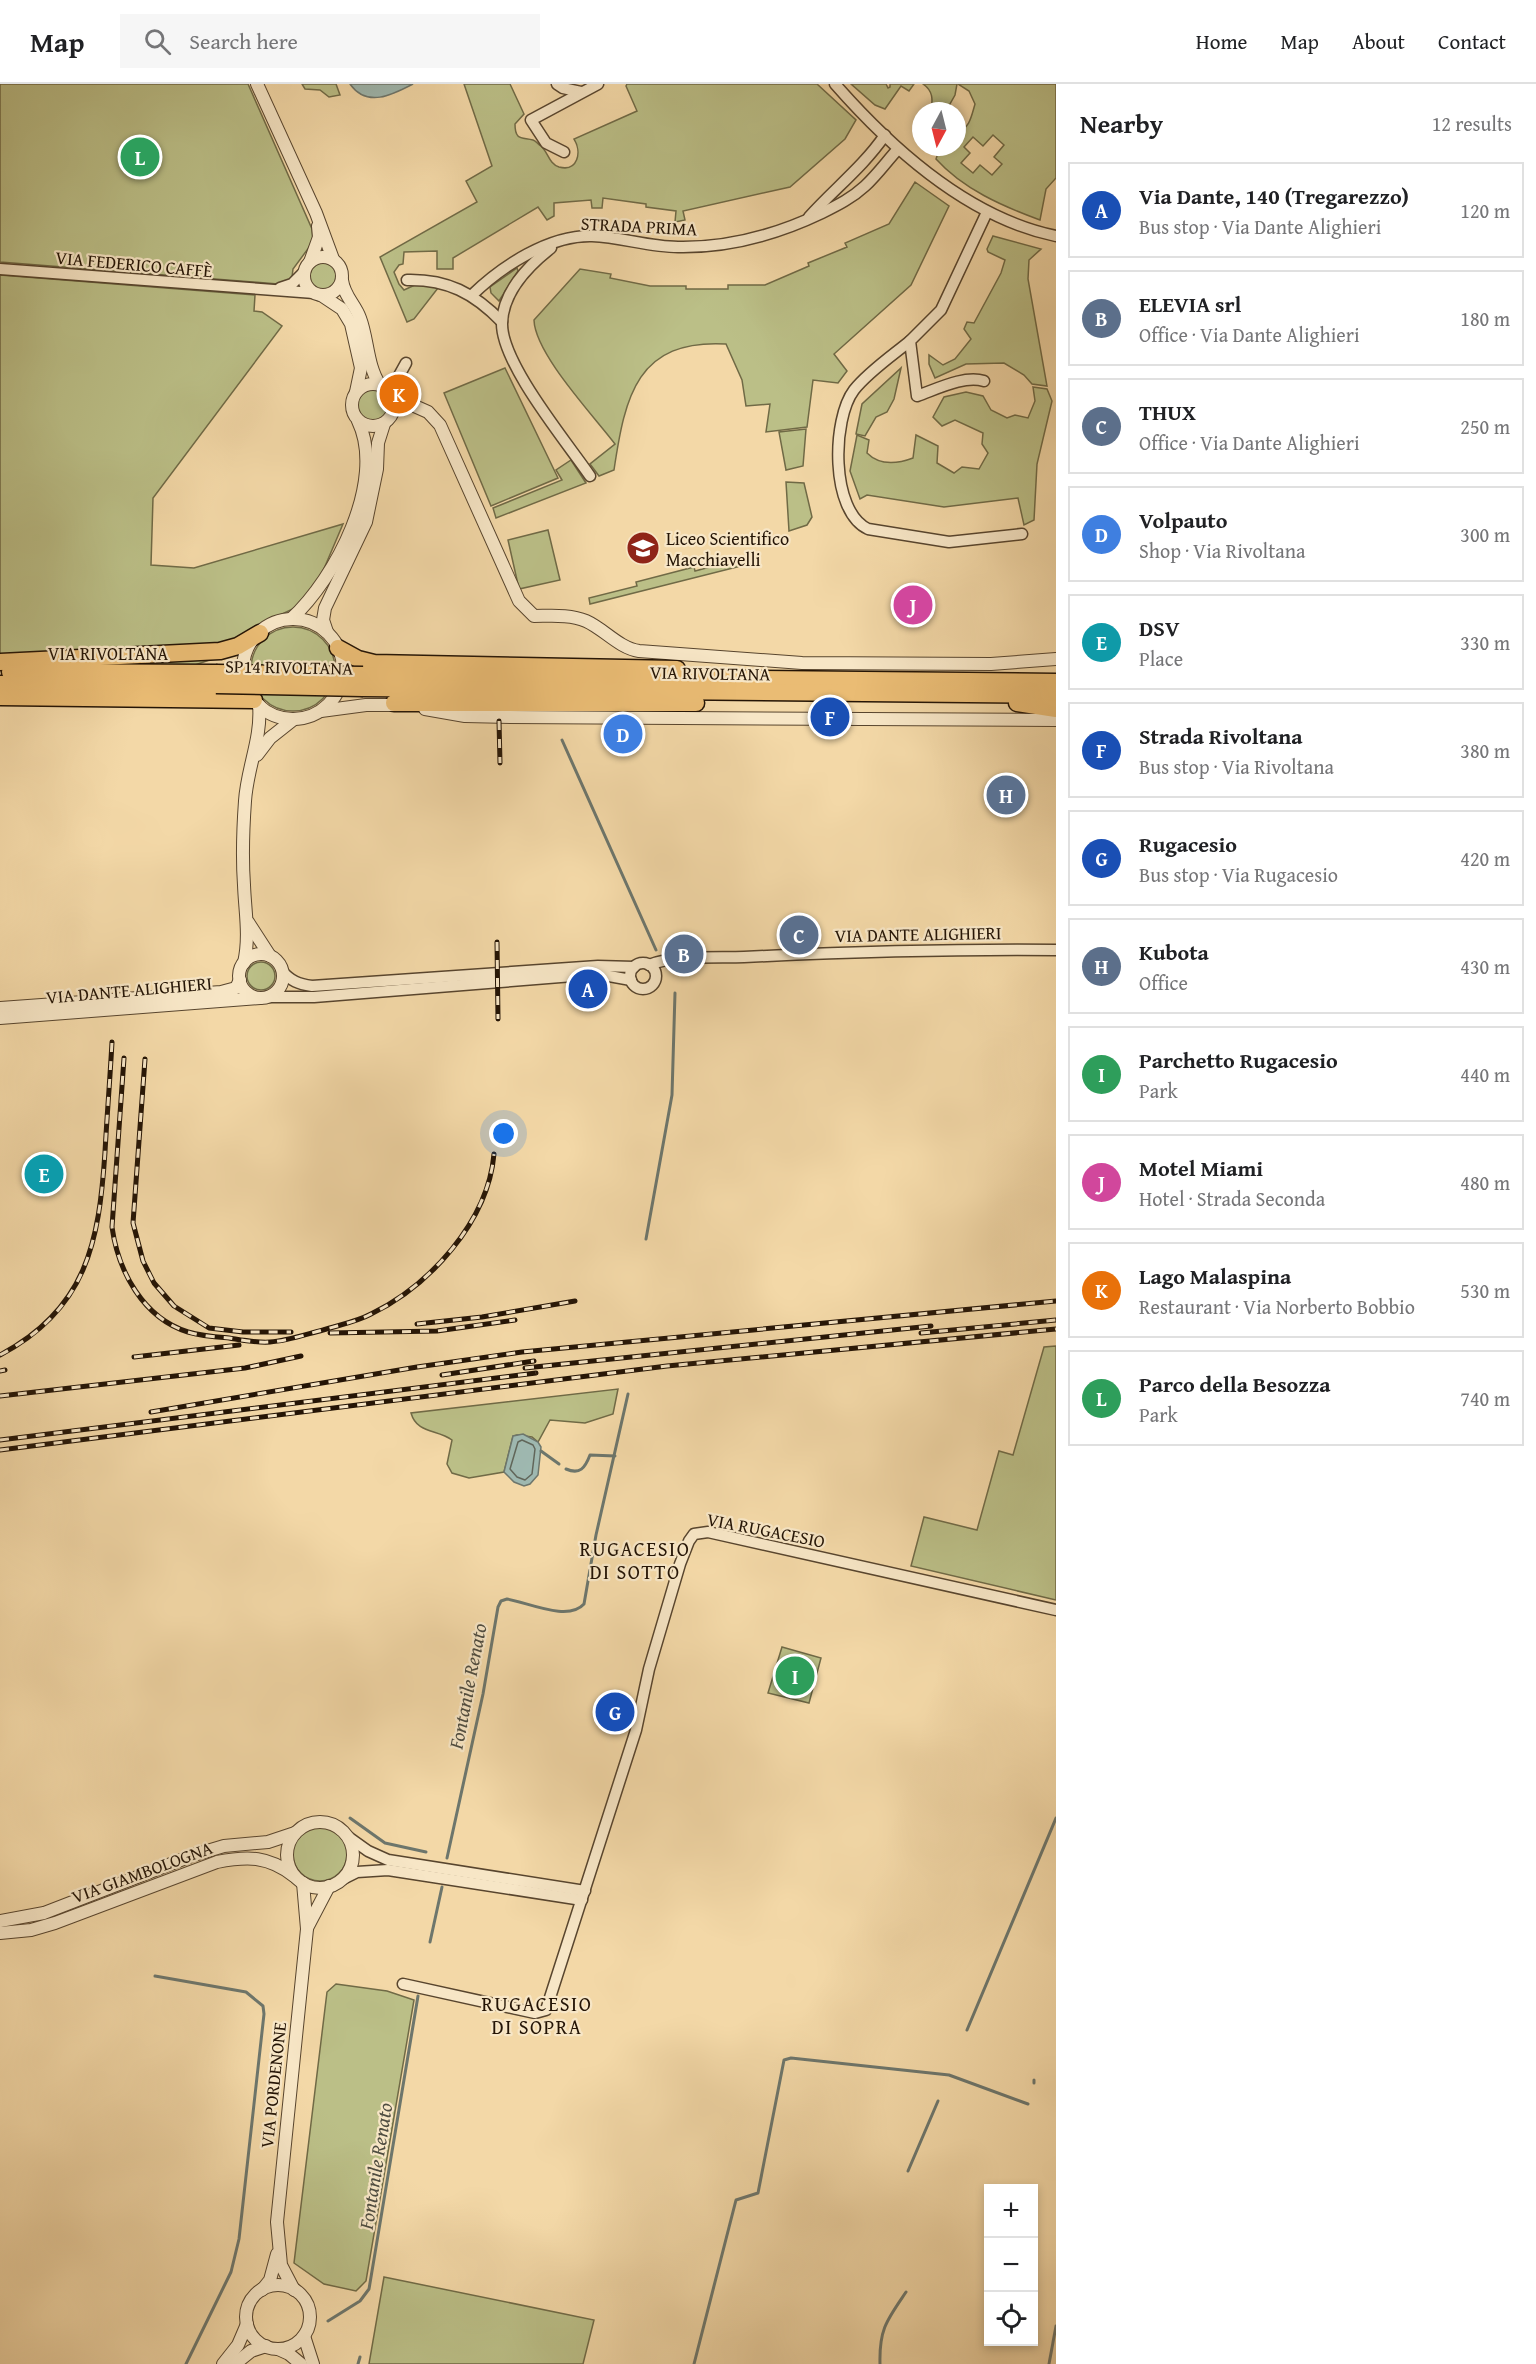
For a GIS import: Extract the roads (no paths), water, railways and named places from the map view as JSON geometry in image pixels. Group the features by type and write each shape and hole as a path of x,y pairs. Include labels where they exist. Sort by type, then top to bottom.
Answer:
{"highway":[{"path":"0,662 220,651 238,646 260,633"},
{"path":"338,648 361,661 374,663 629,666 786,674 827,681"},
{"name":"VIA RIVOLTANA","path":"0,671 216,679"},
{"path":"917,681 976,675 1056,672"},
{"name":"VIA RIVOLTANA","path":"0,684 216,679"},
{"name":"SP14 RIVOLTANA","path":"216,679 363,682"},
{"name":"VIA RIVOLTANA","path":"363,682 1056,682"},
{"name":"VIA RIVOLTANA","path":"363,682 843,694 1056,695"},
{"path":"394,703 759,702 800,693"},
{"path":"843,694 914,700 985,700 1056,709"},
{"path":"0,697 257,702"}],"street":[{"path":"257,84 316,213 333,259 341,268 344,290 361,319 374,373 386,390 393,413 380,432 376,477 366,522 326,608 323,620 327,632 338,648 343,666 341,684 334,698 321,711"},
{"path":"556,84 581,92"},
{"path":"564,152 546,143 531,120 598,84"},
{"path":"835,84 898,149 933,176 987,212 1024,228 1056,236"},
{"path":"805,221 831,192 868,159 885,135"},
{"name":"STRADA PRIMA","path":"472,295 512,264 534,251 564,240 592,236 674,247 739,244 779,232 844,202 865,186 898,149"},
{"path":"987,212 941,310 910,341 855,389 844,406 837,467 839,482 853,516 860,526 868,529 949,542 1022,534"},
{"path":"291,619 308,604 332,569 360,501 365,477 364,434 351,402 356,392 361,368 351,324 342,309 317,294 306,284 307,267 319,237 316,213"},
{"name":"STRADA PRIMA","path":"564,240 539,257 518,281 505,306 502,322 506,348 514,364 528,388 590,476"},
{"path":"265,291 288,287 307,267 321,257 333,259"},
{"name":"VIA FEDERICO CAFFÈ","path":"0,269 317,294"},
{"path":"317,294 337,290 342,280"},
{"path":"407,280 441,282 472,295 502,322"},
{"path":"910,341 917,396 963,381 976,379 984,381"},
{"path":"356,392 369,384 386,390 428,412 441,425 519,601 534,616 583,620 598,627 624,646 639,651 802,663 991,664 1056,659"},
{"path":"358,421 373,427 384,424"},
{"path":"327,632 310,622 291,619 272,624 260,633 248,648 244,663 246,683 257,702 274,715 294,719 308,717 321,711 394,703 465,716 1056,720"},
{"path":"248,921 282,971 283,979 280,987 274,994 263,998 246,992 240,980 240,969 247,951 248,921 243,884 244,817 251,767 260,728 257,702"},
{"path":"251,767 263,744 294,719"},
{"name":"VIA DANTE ALIGHIERI","path":"649,965 673,960 824,954 951,950 1056,951"},
{"path":"244,963 254,956 270,956"},
{"path":"656,975 649,965 641,963 630,974 636,987 647,988 653,984 656,975 673,960"},
{"name":"VIA DANTE ALIGHIERI","path":"510,977 598,966 634,968"},
{"name":"VIA DANTE ALIGHIERI","path":"282,971 290,980 301,985 342,990"},
{"name":"VIA DANTE ALIGHIERI","path":"0,1018 510,977 598,974 631,980"},
{"name":"VIA DANTE ALIGHIERI","path":"0,1008 220,992 236,988 240,980"},
{"name":"VIA RUGACESIO","path":"402,1984 535,2013 542,2013 549,2006 636,1730 649,1669 683,1554 694,1534 708,1532 1056,1610"},
{"path":"324,1822 336,1826 368,1851 388,1860 584,1895 388,1870 357,1872 329,1886 317,1888 299,1879 289,1864 287,1854 295,1833 308,1824 324,1822"},
{"name":"VIA GIAMBOLOGNA","path":"0,1922 44,1913 204,1852 225,1846 268,1842 295,1833"},
{"path":"343,1879 350,1869 353,1858 352,1847 347,1836"},
{"name":"VIA GIAMBOLOGNA","path":"0,1933 31,1930 55,1923 217,1862 233,1859 266,1860 281,1865 299,1879"},
{"name":"VIA PORDENONE","path":"299,1879 307,1929 277,2222 281,2265 294,2290 304,2299 309,2312 309,2326 304,2336"},
{"name":"VIA PORDENONE","path":"307,1929 329,1886"},
{"name":"VIA PORDENONE","path":"223,2364 238,2345 247,2324 249,2304 268,2283 273,2271 278,2244"},
{"path":"262,2290 278,2285 294,2290"},
{"path":"247,2324 253,2336 289,2354 301,2364"},
{"path":"235,2364 251,2351 291,2346 304,2336 313,2364"}],"water":[{"path":"350,84 413,84 388,95 372,97 364,96"},
{"path":"523,1434 538,1442 541,1447 538,1475 530,1484 524,1486 514,1482 504,1472 513,1436"}],"waterway":[{"path":"562,740 656,950"},
{"path":"646,1239 672,1095 675,993"},
{"name":"Fontanile Renato","path":"447,1858 483,1694 498,1607 501,1601 507,1599 558,1611 577,1609 584,1604 596,1535 628,1394"},
{"path":"541,1451 559,1464"},
{"path":"566,1469 578,1471 586,1464 590,1455 615,1456"},
{"path":"350,1818 385,1843 426,1852"},
{"path":"967,2030 1056,1818"},
{"name":"Fontanile Renato","path":"430,1942 442,1887"},
{"path":"155,1976 246,1992 263,2006 264,2014 239,2239 231,2272 186,2364"},
{"name":"Fontanile Renato","path":"328,2321 360,2301 369,2289 418,1996"},
{"path":"694,2364 736,2200 758,2193 784,2060 791,2058 949,2075 1028,2104"},
{"path":"908,2171 938,2101"},
{"path":"880,2364 881,2342 885,2325 906,2292"},
{"path":"1049,2364 1056,2326"},
{"path":"358,2364 360,2357"}],"railway":[{"path":"499,721 500,763"},
{"path":"497,942 498,1019"},
{"path":"0,1355 29,1337 52,1317 70,1294 83,1270 92,1244 102,1185 112,1042"},
{"path":"124,1058 112,1227 115,1244 135,1291 158,1316 188,1332 255,1342 277,1341 353,1321 393,1302 434,1269 468,1227 489,1179 494,1154"},
{"path":"145,1059 133,1223 143,1261 154,1283 174,1306 209,1328 243,1332 291,1332"},
{"path":"417,1324 482,1317 575,1301"},
{"path":"151,1412 417,1367 522,1352 1056,1301"},
{"path":"330,1333 437,1331 515,1320"},
{"path":"921,1333 1056,1320"},
{"path":"525,1368 931,1326"},
{"path":"0,1450 667,1366 1056,1329"},
{"path":"134,1357 239,1345"},
{"path":"0,1396 245,1368 301,1356"},
{"path":"442,1375 534,1361"},
{"path":"0,1371 5,1370"},
{"path":"0,1440 536,1373"}],"place":[{"name":"Parco della Besozza","path":"140,157"},
{"name":"Lago Malaspina","path":"399,394"},
{"name":"Liceo Scientifico Macchiavelli","path":"643,548"},
{"name":"Motel Miami","path":"913,605"},
{"name":"Strada Rivoltana","path":"830,717"},
{"name":"Volpauto","path":"623,734"},
{"name":"Kubota","path":"1006,795"},
{"name":"THUX","path":"799,935"},
{"name":"ELEVIA srl","path":"684,954"},
{"name":"Via Dante, 140 (Tregarezzo)","path":"588,989"},
{"name":"DSV","path":"44,1174"},
{"name":"Parchetto Rugacesio","path":"795,1676"},
{"name":"Rugacesio","path":"615,1712"}],"district":[{"name":"RUGACESIO DI SOTTO","path":"635,1560"},
{"name":"RUGACESIO DI SOPRA","path":"537,2014"}]}
